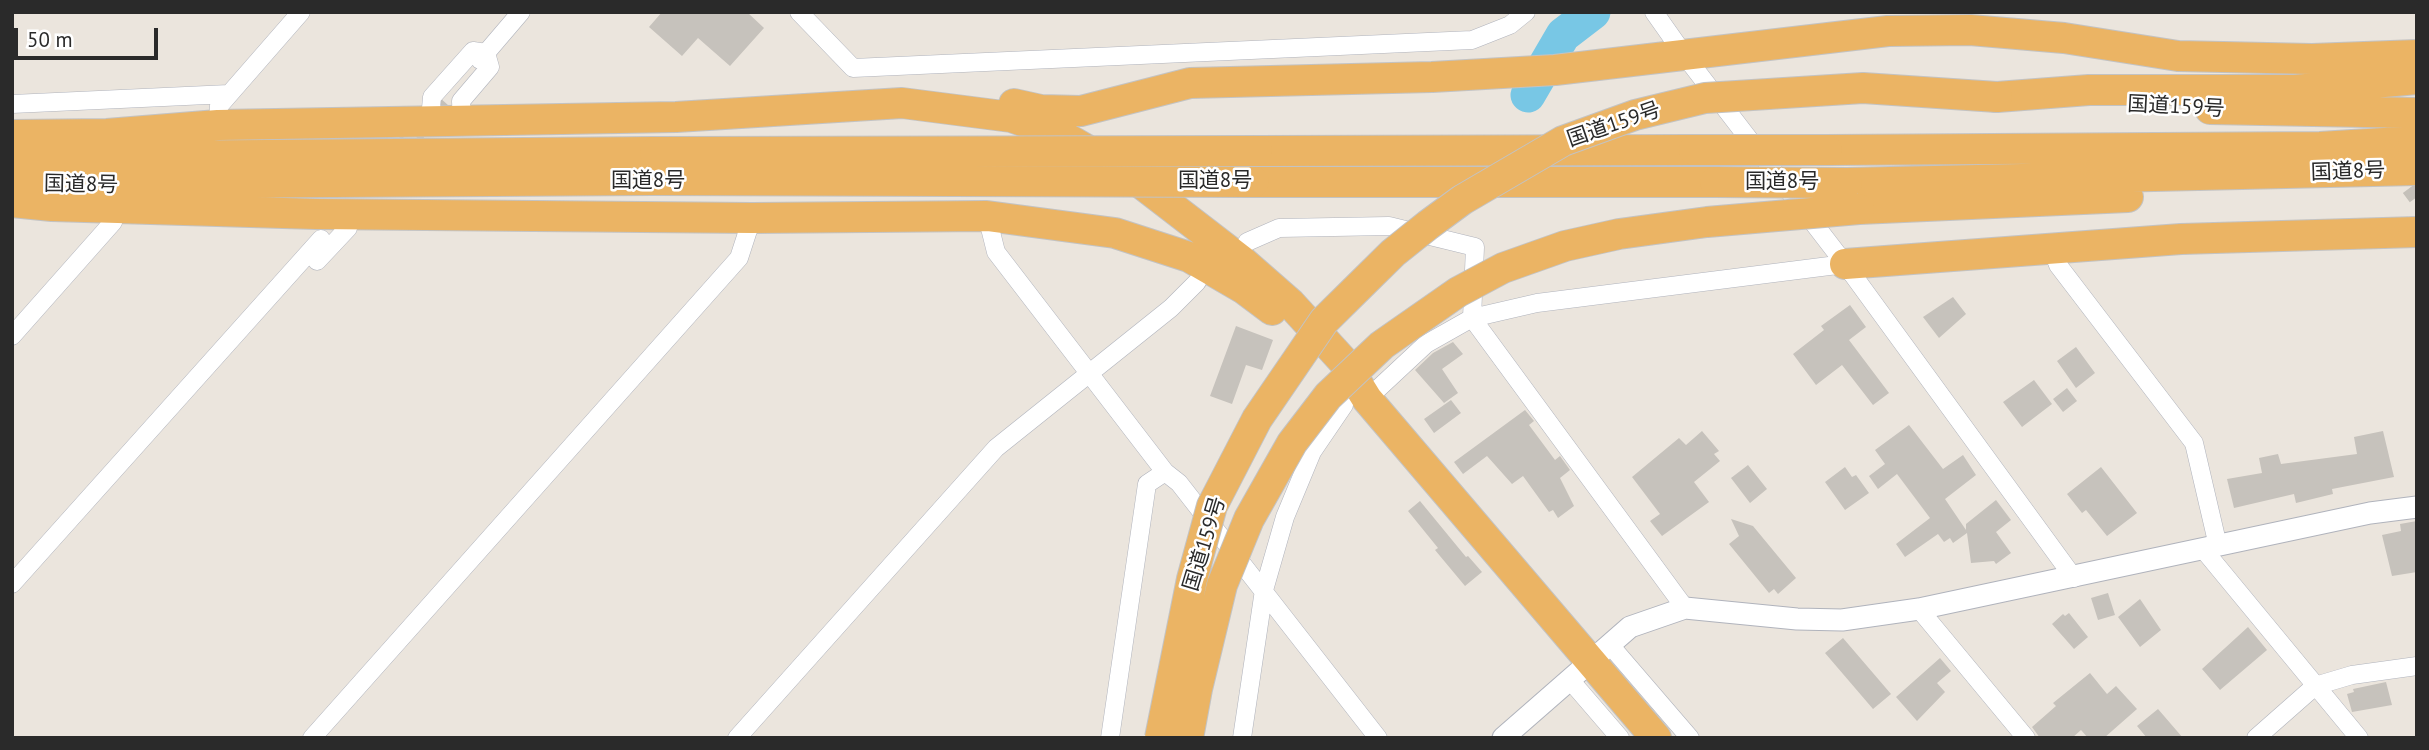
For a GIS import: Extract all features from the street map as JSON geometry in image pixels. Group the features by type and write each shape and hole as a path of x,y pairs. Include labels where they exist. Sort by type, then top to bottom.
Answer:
{"highway":[{"path":"12,135 107,134 218,125 447,113 676,117 959,97 1041,110 1081,111 1190,83 1432,78 1685,57 1888,32 1970,30 2064,38 2178,56 2320,69 2417,55"},
{"path":"1997,97 2089,90 2295,90 2417,79"},
{"name":"国道159号","path":"1160,738 1192,579 1212,506 1257,419 1324,321 1393,253 1462,200 1563,141 1635,115 1705,98 1863,88 2267,113 2417,113"},
{"path":"902,103 1011,117 1063,136 1129,174 1242,261 1290,303 1344,362 1356,402"},
{"name":"国道8号","path":"12,184 1256,151 2320,147 2417,142"},
{"name":"国道8号","path":"12,157 653,166 1254,181 1715,182 1853,196"},
{"name":"国道8号","path":"2208,176 2417,170"},
{"path":"2276,174 2289,190 2417,189"},
{"name":"国道159号","path":"1188,738 1196,689 1222,585 1250,519 1292,443 1328,396 1382,345 1458,292 1503,268 1565,246 1619,234 1707,222 1853,196 2189,194 2208,176"},
{"path":"12,202 105,207 318,226 349,214 752,218 987,216 1115,233 1189,257 1244,289 1284,319 1656,738"},
{"path":"1845,264 2051,246 2260,235 2417,232"}],"street":[{"path":"218,125 219,106 301,12"},
{"path":"447,113 486,53 521,12"},
{"path":"799,12 853,68 1472,40 1510,25 1527,12"},
{"path":"1654,12 1685,57 1845,264 2074,578"},
{"path":"447,113 432,97 473,51 486,53"},
{"path":"447,113 490,67 486,53"},
{"path":"12,104 229,94"},
{"path":"12,336 113,222 105,207"},
{"path":"279,286 291,288 348,228 349,214"},
{"path":"987,216 996,252 1165,472 1179,483 1378,738"},
{"path":"313,738 739,258 752,218"},
{"path":"279,286 277,270 318,226"},
{"path":"12,584 279,286 318,226"},
{"path":"1247,242 1279,228 1389,226 1475,247 1472,318 1685,608"},
{"path":"2051,246 2058,265 2194,443 2210,547 2315,686 2359,738"},
{"path":"1242,738 1264,590 1285,517 1312,452 1356,402 1426,344 1472,318 1537,303 1845,264"},
{"path":"737,738 996,448 1171,308 1197,282"},
{"path":"1110,738 1147,484 1165,472"},
{"path":"1503,738 1630,627 1685,608 1808,620 1842,620 1919,609 2370,513 2417,507"},
{"path":"1919,609 2026,738"},
{"path":"1590,662 1620,738"},
{"path":"1590,662 1690,738"},
{"path":"2256,738 2315,686 2352,675 2417,666"}],"building":[{"path":"662,12 747,12 764,28 730,66 698,38 682,56 649,27"},
{"path":"1953,297 1966,314 1939,338 1923,317"},
{"path":"1850,305 1866,327 1849,340 1889,393 1873,405 1842,365 1816,385 1793,354 1824,330 1821,326"},
{"path":"1236,326 1273,340 1262,370 1246,365 1232,404 1210,396"},
{"path":"1453,342 1463,354 1442,369 1458,393 1444,403 1415,370 1433,353"},
{"path":"2076,347 2095,373 2076,388 2057,361"},
{"path":"2034,380 2052,404 2022,427 2003,402"},
{"path":"2067,388 2077,401 2063,412 2053,399"},
{"path":"1451,400 1461,413 1434,433 1424,419"},
{"path":"1525,410 1534,421 1529,425 1555,460 1560,456 1570,470 1560,478 1574,506 1558,518 1553,510 1549,512 1523,476 1512,484 1487,456 1463,474 1454,462"},
{"path":"1909,425 1943,469 1963,455 1976,475 1945,499 1966,530 1966,524 1996,500 2011,520 1996,532 2011,553 1996,564 1994,561 1971,563 1967,533 1953,543 1950,538 1944,542 1938,534 1905,557 1896,544 1930,518 1897,474 1878,489 1869,476 1885,464 1875,450"},
{"path":"1702,431 1719,451 1714,454 1720,461 1694,482 1709,502 1662,536 1650,521 1660,514 1632,477 1679,438 1686,445"},
{"path":"2383,431 2394,477 2332,489 2333,494 2296,503 2294,494 2234,508 2227,479 2262,473 2259,458 2278,454 2281,464 2357,454 2354,437"},
{"path":"1748,465 1767,489 1750,503 1731,478"},
{"path":"1845,467 1852,477 1856,475 1869,493 1845,510 1825,482"},
{"path":"2101,467 2137,513 2107,536 2086,510 2082,513 2067,494"},
{"path":"1420,501 1466,557 1482,572 1465,586 1435,550 1438,548 1408,511"},
{"path":"1731,519 1753,526 1796,578 1778,594 1774,589 1769,593 1729,544 1739,536"},
{"path":"2417,521 2417,572 2392,576 2382,535 2401,531 2400,524"},
{"path":"2108,593 2115,615 2098,620 2091,598"},
{"path":"2140,599 2161,630 2140,647 2118,617"},
{"path":"2069,613 2088,637 2074,649 2052,624 2063,614 2065,616"},
{"path":"2248,627 2267,650 2220,690 2202,669"},
{"path":"1843,638 1891,694 1873,709 1825,653"},
{"path":"1940,658 1951,671 1937,683 1945,692 1917,721 1896,697"},
{"path":"2090,673 2107,694 2116,686 2137,709 2104,738 2088,738 2081,730 2072,738 2040,738 2032,727 2056,706 2053,703"},
{"path":"2386,682 2392,705 2352,712 2347,694 2354,692 2353,689"},
{"path":"2158,709 2183,738 2147,738 2137,726"}],"waterway":[{"path":"1528,95 1563,35 1593,12"}],"tunnel":[{"path":"396,155 448,97"},
{"path":"2394,166 2417,197"}]}
